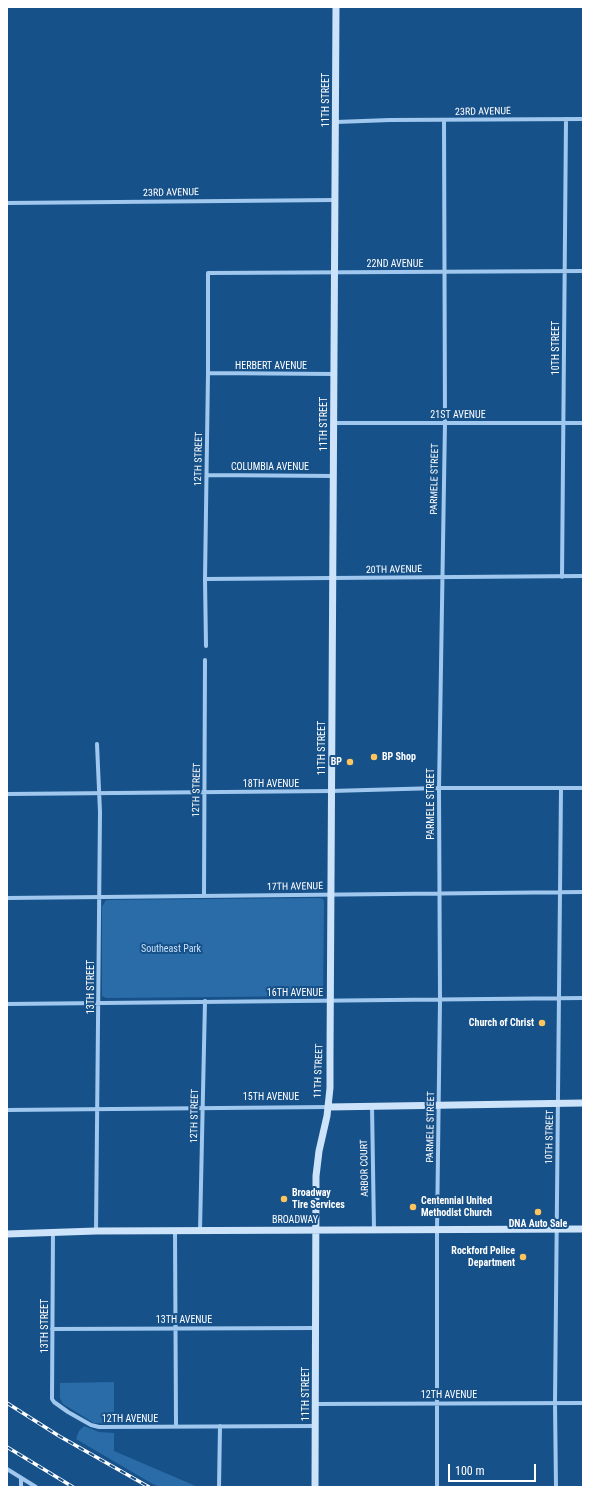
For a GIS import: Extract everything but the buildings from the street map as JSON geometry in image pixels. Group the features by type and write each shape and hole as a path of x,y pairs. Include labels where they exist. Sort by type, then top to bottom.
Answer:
{"main road":[{"name":"11TH STREET","path":"315,1487 317,1164 328,1107 330,1088 336,7"},
{"name":"15TH AVENUE","path":"328,1107 583,1103"},
{"name":"BROADWAY","path":"7,1234 200,1230 316,1231 374,1229 583,1229"}],"street":[{"name":"10TH STREET","path":"562,577 566,119"},
{"name":"23RD AVENUE","path":"336,122 583,119"},
{"name":"PARMELE STREET","path":"437,1487 437,1230 440,1000 438,788 445,422 444,120"},
{"name":"23RD AVENUE","path":"7,203 335,200"},
{"name":"22ND AVENUE","path":"208,273 583,271"},
{"name":"12TH STREET","path":"206,646 205,578 208,273"},
{"name":"HERBERT AVENUE","path":"208,373 334,374"},
{"name":"21ST AVENUE","path":"334,423 583,423"},
{"name":"COLUMBIA AVENUE","path":"207,475 334,476"},
{"name":"20TH AVENUE","path":"205,578 333,579 583,576"},
{"name":"12TH STREET","path":"204,896 205,660"},
{"name":"13TH STREET","path":"96,1231 100,793 97,744"},
{"name":"18TH AVENUE","path":"7,794 332,791 438,788 583,788"},
{"name":"10TH STREET","path":"556,1487 555,1403 561,788"},
{"name":"17TH AVENUE","path":"7,898 583,892"},
{"name":"16TH AVENUE","path":"7,1004 583,998"},
{"name":"12TH STREET","path":"200,1230 204,1001"},
{"name":"ARBOR COURT","path":"372,1106 374,1229"},
{"name":"15TH AVENUE","path":"7,1110 328,1107"},
{"path":"175,1231 176,1426"},
{"name":"13TH STREET","path":"53,1232 52,1399 68,1412"},
{"name":"13TH AVENUE","path":"52,1329 316,1328"},
{"name":"12TH AVENUE","path":"316,1404 583,1403"},
{"name":"12TH AVENUE","path":"68,1412 91,1425 99,1427 316,1426"},
{"path":"219,1487 220,1426"},
{"path":"7,1469 36,1487"},
{"path":"21,1479 21,1487"}],"green space":[{"name":"Southeast Park","path":"323,899 324,902 323,996 106,998 102,996 102,907 106,900"},
{"path":"114,1382 114,1424 94,1423 63,1404 60,1398 60,1383"},
{"path":"84,1426 99,1432 114,1433 114,1451 198,1487 159,1487 151,1483 76,1439 79,1431"}],"railway":[{"path":"7,1403 59,1436 149,1487"},
{"path":"7,1447 73,1487"}],"place":[{"name":"BP Shop","path":"374,757"},
{"name":"BP","path":"350,762"},
{"name":"Church of Christ","path":"542,1023"},
{"name":"Broadway Tire Services","path":"284,1199"},
{"name":"Centennial United Methodist Church","path":"413,1207"},
{"name":"DNA Auto Sale","path":"538,1212"},
{"name":"Rockford Police Department","path":"523,1257"}]}
